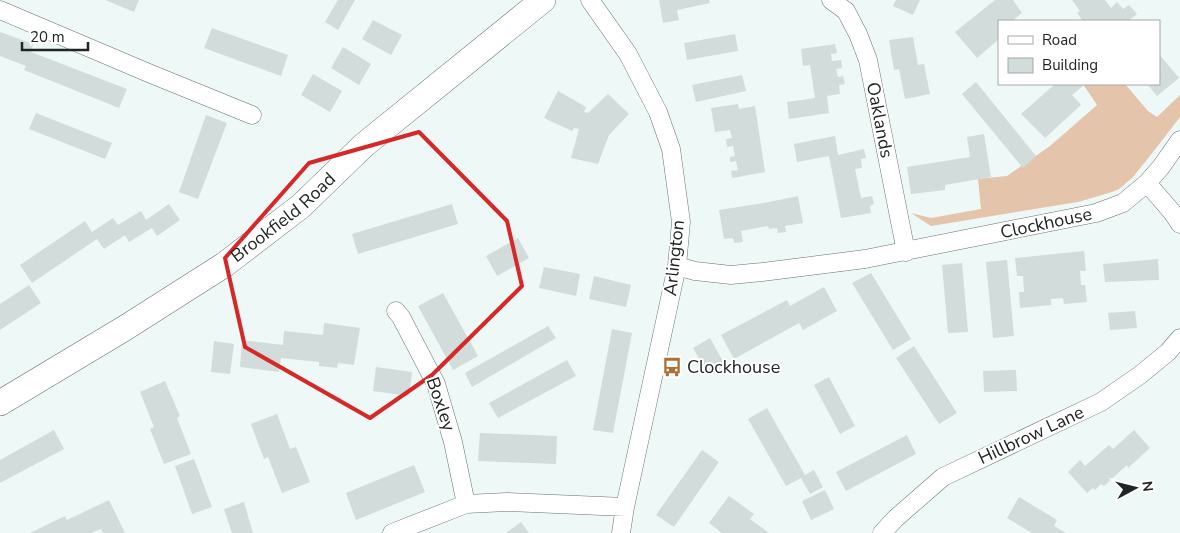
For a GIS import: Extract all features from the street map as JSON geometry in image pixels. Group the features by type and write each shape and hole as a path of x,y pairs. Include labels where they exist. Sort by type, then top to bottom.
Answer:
{"main road":[{"name":"Brookfield Road","path":"0,403 125,328 224,265 301,206 364,145 543,0"}],"street":[{"name":"Arlington","path":"590,0 628,54 658,112 671,149 681,222 677,266 621,533"},
{"name":"Oaklands","path":"831,0 846,12 858,34 868,60 906,252"},
{"path":"0,10 252,115"},
{"name":"Clockhouse","path":"677,266 696,271 731,275 865,260 1096,213 1123,203 1147,183 1180,140"},
{"path":"1147,183 1180,224"},
{"name":"Boxley","path":"396,311 406,326 436,384 454,442 466,504"},
{"name":"Hillbrow Lane","path":"882,533 896,518 943,477 1101,402 1168,352 1180,338"},
{"path":"392,533 466,504 507,502 625,507"}],"highlighted area":[{"path":"419,132 507,221 522,286 432,375 370,418 245,347 225,258 309,163"}],"shaded area":[{"path":"1084,85 1126,85 1148,111 1157,117 1180,95 1180,117 1133,177 1119,189 1112,192 1078,202 931,226 911,213 931,218 981,209 978,179 1007,176 1050,146 1097,105"}],"building":[{"path":"105,0 139,0 134,12"},
{"path":"338,0 355,0 338,30 325,22"},
{"path":"659,0 709,0 710,3 677,10 679,20 663,23"},
{"path":"896,0 920,0 913,15 893,6"},
{"path":"995,0 1013,0 1022,13 1013,20 998,20 998,40 977,58 955,32"},
{"path":"1072,0 1105,0 1111,8 1117,2 1123,9 1129,5 1137,14 1129,20 1082,20 1077,13 1080,11"},
{"path":"373,20 402,35 391,55 362,39"},
{"path":"212,28 288,55 281,76 204,48"},
{"path":"0,32 33,44 31,52 127,89 119,108 24,70 26,66 0,56"},
{"path":"735,34 738,51 687,60 684,43"},
{"path":"913,37 918,65 924,64 930,94 905,99 899,69 894,70 889,40"},
{"path":"835,44 837,53 831,54 832,61 841,60 842,68 836,69 838,77 843,76 845,84 839,85 840,94 827,96 829,113 789,119 787,102 815,98 810,65 803,66 801,49"},
{"path":"343,47 371,64 359,85 331,68"},
{"path":"1160,55 1179,78 1157,96 1148,85 1160,85"},
{"path":"313,74 342,91 330,112 301,95"},
{"path":"742,75 746,91 696,102 692,85"},
{"path":"976,82 1036,156 1023,168 962,94"},
{"path":"1054,85 1083,86 1072,95 1081,105 1045,138 1021,114"},
{"path":"558,91 586,107 584,112 588,113 608,94 629,114 609,135 598,164 571,158 579,129 574,128 572,131 544,118"},
{"path":"738,104 739,109 755,106 765,172 732,178 731,171 738,170 736,161 730,162 730,157 735,156 733,146 727,147 726,139 732,138 730,130 715,132 711,108"},
{"path":"36,113 112,143 105,159 29,129"},
{"path":"206,115 227,123 198,199 179,192"},
{"path":"984,134 991,177 945,185 945,190 911,194 907,167 970,157 967,137"},
{"path":"835,136 838,155 864,149 866,158 861,159 862,168 855,169 861,198 872,196 874,204 870,206 871,213 841,218 829,156 797,162 794,144"},
{"path":"798,196 803,223 785,226 786,232 778,233 777,228 769,229 768,226 741,231 743,242 734,243 733,238 724,239 719,210"},
{"path":"169,204 180,220 157,236 152,228 129,242 125,235 104,249 97,239 32,283 20,265 85,221 92,232 113,218 118,225 141,211 146,220"},
{"path":"452,204 458,224 358,254 352,234"},
{"path":"518,238 529,258 497,276 486,256"},
{"path":"1084,251 1086,271 1080,271 1081,285 1085,285 1087,302 1064,304 1063,298 1051,299 1051,305 1020,308 1019,292 1024,292 1023,276 1017,276 1015,258"},
{"path":"1158,259 1159,280 1105,282 1103,264"},
{"path":"1007,260 1014,336 993,338 986,262"},
{"path":"962,263 968,332 948,333 942,265"},
{"path":"544,267 580,274 576,296 539,288"},
{"path":"871,273 911,339 893,350 852,283"},
{"path":"594,276 631,285 626,307 589,299"},
{"path":"29,285 41,303 0,330 0,304"},
{"path":"824,287 837,311 803,330 799,323 734,359 721,335 787,300 790,306"},
{"path":"443,293 478,356 453,370 418,306"},
{"path":"1135,311 1137,328 1110,330 1108,313"},
{"path":"324,323 360,328 354,365 338,363 337,368 319,366 319,362 281,358 279,372 240,367 242,340 283,345 284,331 323,335"},
{"path":"548,326 556,338 472,387 465,373"},
{"path":"612,329 632,333 613,433 593,430"},
{"path":"710,338 725,365 709,375 693,348"},
{"path":"214,341 234,344 230,374 211,372"},
{"path":"914,346 957,413 939,424 896,358"},
{"path":"567,360 576,376 498,418 489,403"},
{"path":"376,367 412,372 409,396 373,391"},
{"path":"1016,370 1017,391 984,392 983,371"},
{"path":"829,377 855,426 840,434 814,385"},
{"path":"165,381 180,416 177,418 191,454 164,464 150,429 154,427 140,392"},
{"path":"767,408 805,475 814,470 823,487 810,494 801,478 786,486 748,419"},
{"path":"277,414 290,449 296,447 310,482 282,493 268,457 264,459 251,424"},
{"path":"54,430 64,449 0,483 0,460"},
{"path":"1134,430 1150,448 1128,468 1127,465 1104,486 1101,484 1095,490 1093,488 1087,493 1068,472 1080,460 1085,466 1109,445 1113,449"},
{"path":"480,433 557,436 556,464 478,461"},
{"path":"907,435 916,454 846,491 836,472"},
{"path":"702,450 719,462 674,527 656,515"},
{"path":"194,459 212,507 192,514 175,466"},
{"path":"414,465 425,492 356,520 346,493"},
{"path":"825,490 834,509 811,520 802,501"},
{"path":"729,496 754,514 750,519 769,533 722,533 709,523"},
{"path":"1019,497 1057,520 1054,526 1066,533 1032,533 1007,518"},
{"path":"109,500 125,533 103,533 101,529 91,533 30,533 65,516 67,520"},
{"path":"244,502 253,533 232,533 224,509"},
{"path":"521,522 529,533 506,533"}],"place":[{"name":"Clockhouse","path":"672,367"}]}
